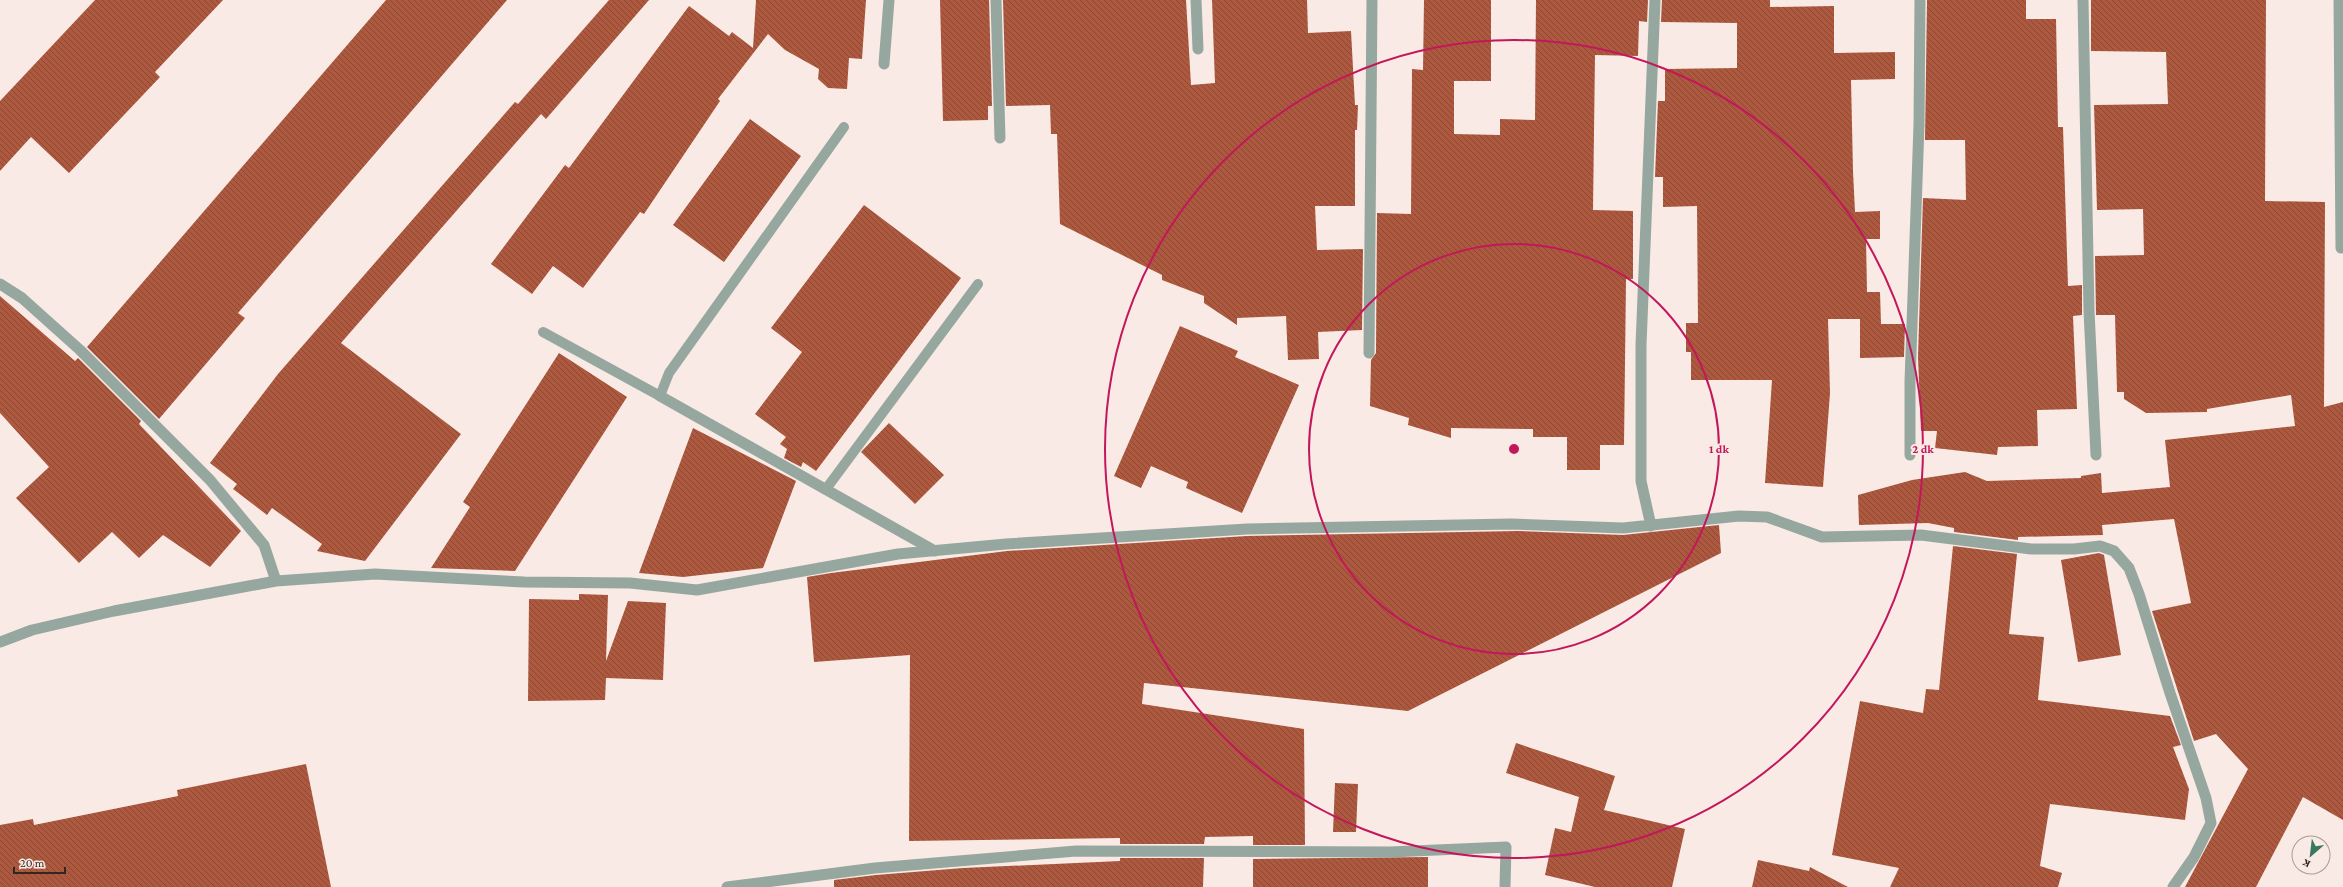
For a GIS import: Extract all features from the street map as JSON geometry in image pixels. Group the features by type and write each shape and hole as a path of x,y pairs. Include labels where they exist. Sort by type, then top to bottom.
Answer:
{"street":[{"path":"884,64 889,0"},
{"path":"996,0 1000,138"},
{"path":"1196,0 1198,49"},
{"path":"1369,353 1372,0"},
{"path":"1651,526 1641,481 1641,344 1655,0"},
{"path":"1910,455 1910,382 1919,125 1920,0"},
{"path":"2083,0 2088,311 2096,455"},
{"path":"2339,0 2341,248"},
{"path":"0,284 22,298 80,350 210,480 264,545 276,581"},
{"path":"660,396 935,551"},
{"path":"0,642 32,630 114,611 276,581 375,574 524,582 630,583 698,590 898,554 1006,544 1247,529 1511,524 1624,528 1718,517 1767,517 1822,537 1921,535 2031,549 2074,549 2100,546 2114,551 2129,568 2139,594 2170,693 2206,798 2211,823 2194,857 2173,887"},
{"path":"727,887 875,868 1076,851 1390,852 1506,847 1504,887"}],"lane":[{"path":"543,332 660,396 669,373 844,127"},
{"path":"826,489 978,284"}],"building":[{"path":"95,0 223,0 155,72 160,77 69,173 31,137 0,171 0,101"},
{"path":"386,0 507,0 238,313 245,318 159,419 87,347"},
{"path":"609,0 649,0 546,119 541,114 341,343 461,434 365,561 317,551 322,544 272,508 267,515 233,489 237,484 210,463 278,374 515,102 518,104"},
{"path":"756,0 866,0 862,59 849,58 847,89 828,88 818,79 819,69 785,50 768,34 718,99 720,101 644,214 640,212 583,288 553,266 532,294 491,264 565,165 569,168 689,6 729,36 732,32 753,48"},
{"path":"940,0 989,0 992,106 988,106 988,120 943,121"},
{"path":"1003,0 1186,0 1191,85 1215,83 1212,0 1307,0 1308,33 1351,31 1355,105 1358,105 1357,130 1355,130 1355,206 1315,206 1317,250 1363,249 1362,330 1318,332 1319,359 1288,360 1286,316 1237,318 1237,325 1204,303 1204,296 1162,280 1162,275 1060,224 1057,134 1051,134 1050,105 1006,106"},
{"path":"1424,0 1491,0 1491,81 1454,81 1454,134 1500,135 1500,119 1535,120 1536,0 1648,0 1647,22 1639,21 1638,56 1595,55 1593,210 1633,211 1633,279 1626,279 1624,445 1600,445 1600,470 1567,470 1567,437 1533,437 1533,429 1451,428 1451,438 1408,425 1409,418 1370,406 1371,360 1376,353 1377,213 1411,214 1412,69 1423,70"},
{"path":"1662,0 1770,0 1770,7 1834,6 1834,53 1895,52 1895,79 1851,80 1853,171 1855,212 1880,211 1880,239 1866,239 1867,292 1880,292 1881,324 1905,324 1904,357 1860,358 1860,319 1828,319 1830,393 1823,487 1765,483 1772,380 1691,380 1691,352 1686,352 1686,323 1698,323 1697,206 1663,207 1663,177 1655,177 1658,101 1665,101 1665,69 1737,68 1737,23 1661,22"},
{"path":"1927,0 2026,0 2026,19 2056,19 2058,127 2063,127 2068,286 2082,285 2082,315 2073,316 2077,409 2037,410 2038,446 1998,447 1997,455 1935,448 1937,431 1921,431 1918,357 1923,198 1966,200 1965,140 1925,140"},
{"path":"2091,0 2266,0 2265,201 2325,202 2324,407 2343,402 2343,820 2303,797 2256,887 2185,887 2248,769 2216,734 2194,741 2152,611 2191,603 2174,519 2102,525 2103,535 2018,537 2018,540 1954,532 1954,528 1928,523 1859,525 1858,495 1912,480 1965,472 1987,481 2081,478 2081,476 2101,473 2102,493 2170,487 2165,440 2295,426 2291,395 2207,409 2207,412 2146,413 2124,399 2124,392 2117,392 2115,315 2096,315 2095,256 2144,255 2143,209 2097,210 2094,105 2168,104 2166,52 2091,51"},
{"path":"750,119 801,156 724,262 673,225"},
{"path":"864,205 961,278 816,471 803,462 801,467 784,458 787,449 780,444 786,437 755,414 802,352 771,328"},
{"path":"0,296 75,361 78,358 141,421 139,424 241,531 210,567 163,535 139,558 112,532 79,563 16,498 49,467 0,413"},
{"path":"1180,326 1238,351 1235,357 1299,385 1242,513 1186,488 1188,482 1151,466 1141,488 1114,476"},
{"path":"559,353 627,397 515,571 431,568 470,507 463,502"},
{"path":"889,423 944,475 915,504 861,452"},
{"path":"693,428 796,481 763,568 683,577 639,573"},
{"path":"1719,525 1721,553 1408,711 1144,683 1142,704 1304,729 1305,845 1253,845 1253,836 1205,837 1204,844 1120,844 1120,838 909,841 910,655 814,662 807,577 831,573 1007,551 1247,536 1519,531 1623,535"},
{"path":"1953,546 2017,554 2009,634 2044,637 2038,700 2170,716 2181,745 2173,747 2189,789 2185,820 2050,804 2040,866 2062,873 2058,887 1890,887 1899,868 1832,855 1860,701 1923,713 1926,689 1939,690"},
{"path":"2099,553 2104,555 2121,655 2078,662 2061,560"},
{"path":"579,594 608,595 606,661 628,601 666,603 663,680 606,678 605,700 528,701 529,599 579,600"},
{"path":"1516,743 1615,776 1604,810 1685,829 1672,887 1595,887 1545,875 1555,828 1571,832 1579,797 1506,773"},
{"path":"306,764 331,887 0,887 0,825 33,819 34,825 178,796 177,790"},
{"path":"1335,783 1358,784 1356,832 1333,832"},
{"path":"1428,857 1428,887 1253,887 1253,859"},
{"path":"1120,858 1204,858 1203,887 834,887 834,880 876,875 963,868 1120,861"},
{"path":"1758,860 1809,871 1810,867 1848,887 1752,887"}]}
